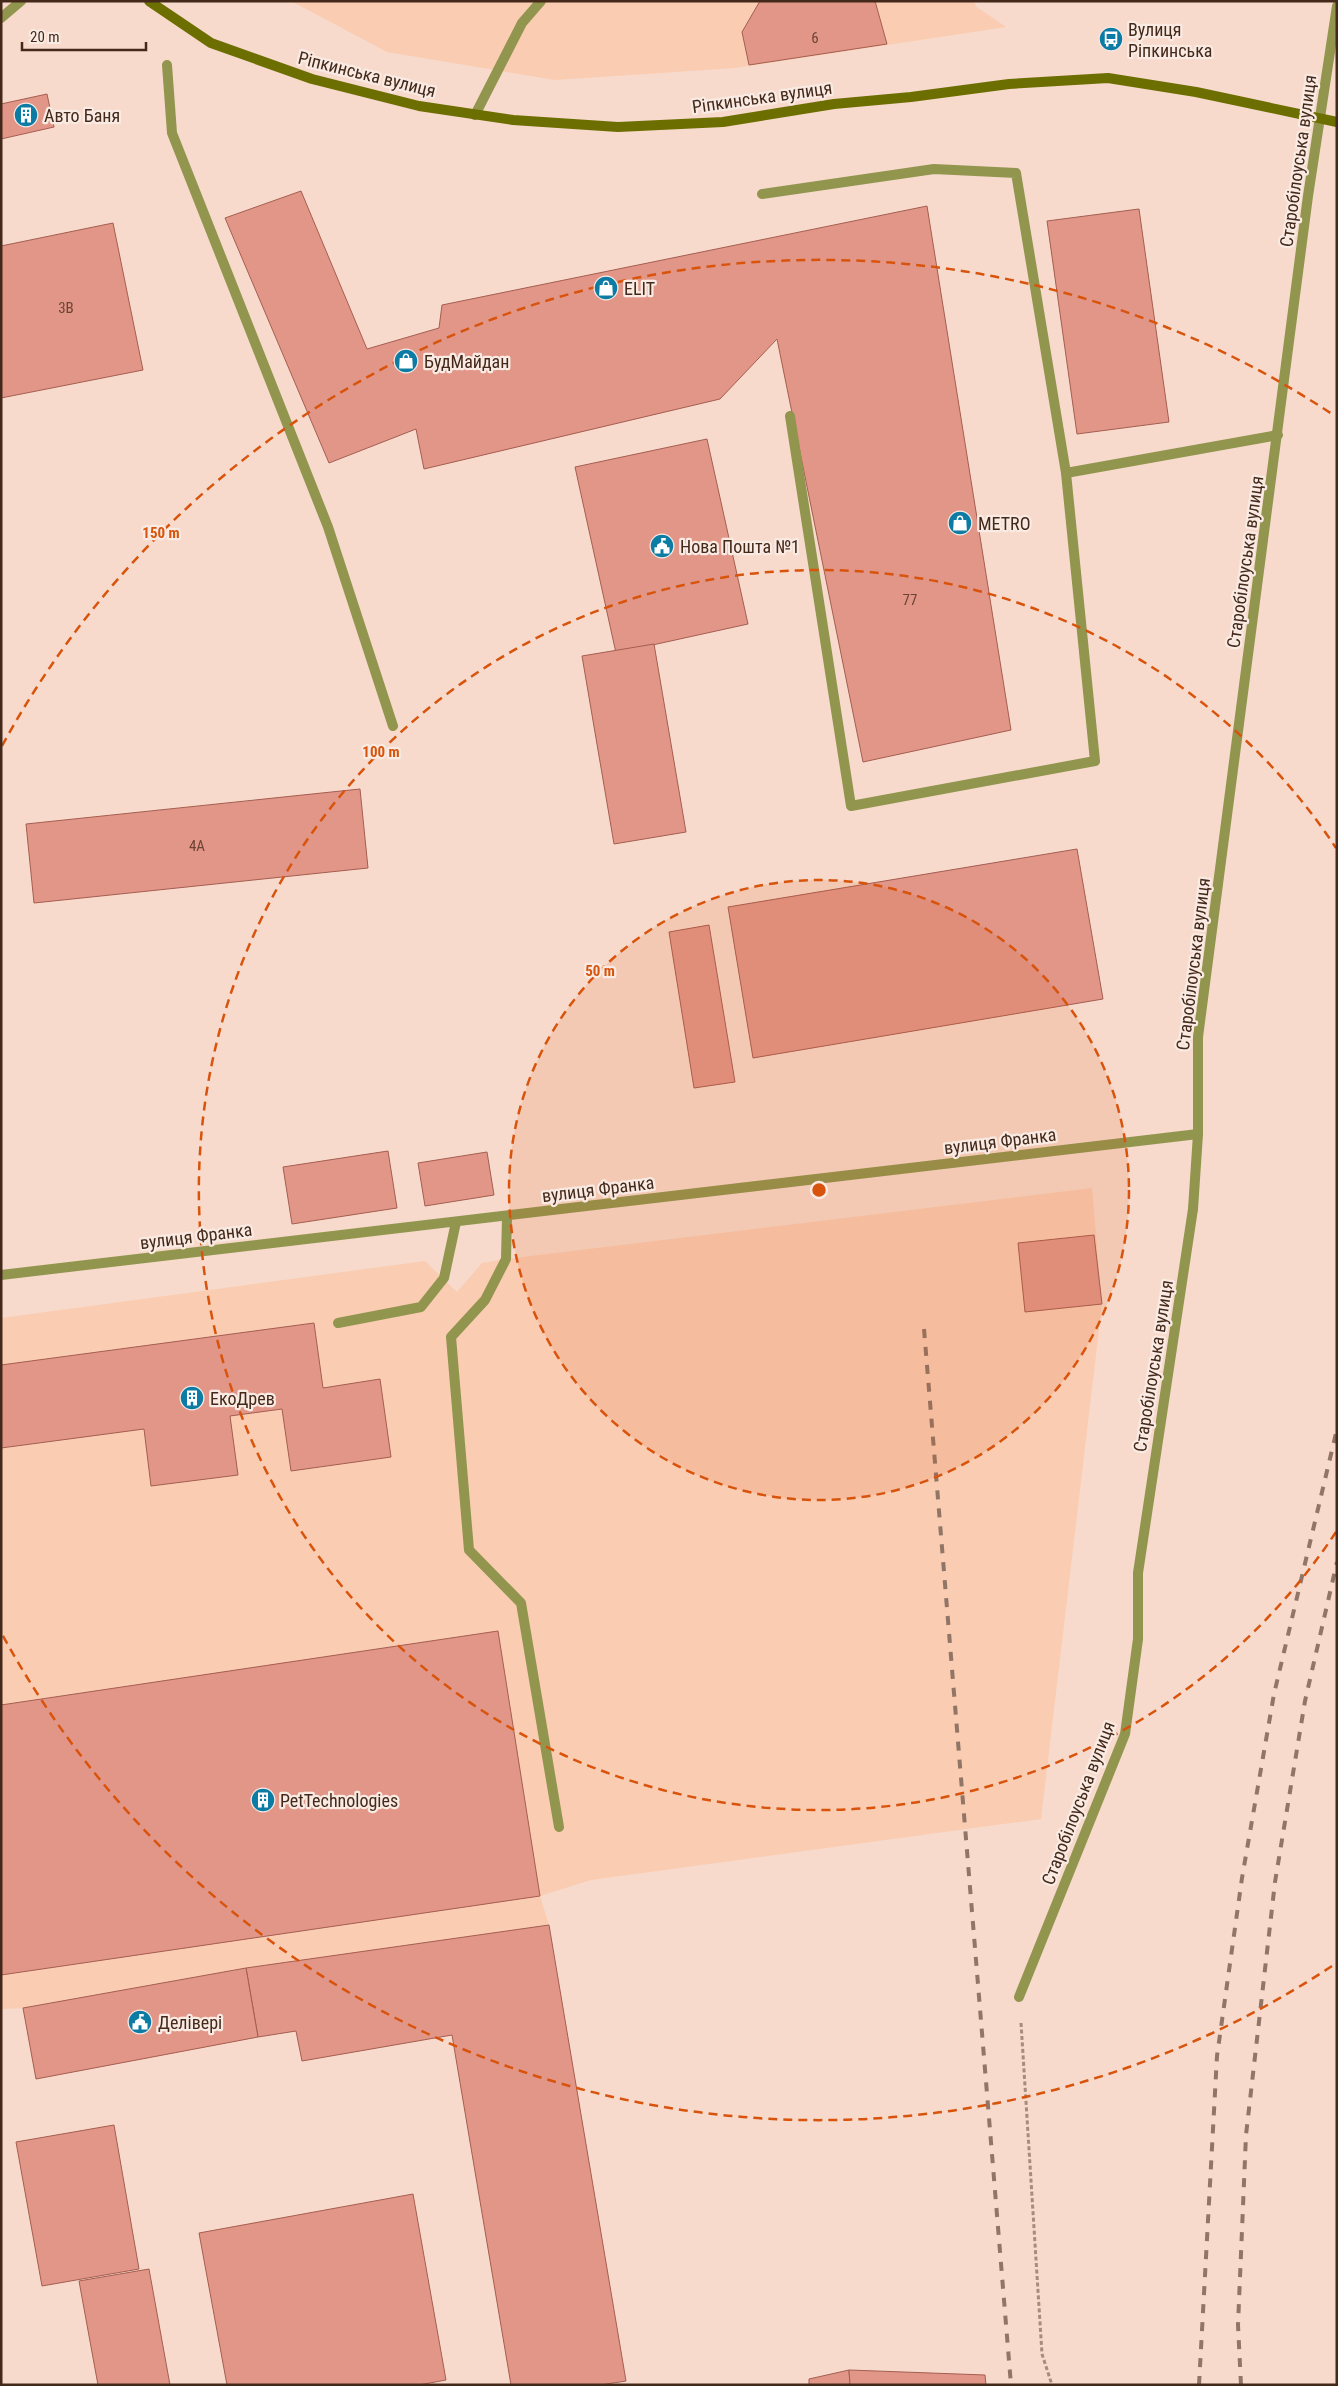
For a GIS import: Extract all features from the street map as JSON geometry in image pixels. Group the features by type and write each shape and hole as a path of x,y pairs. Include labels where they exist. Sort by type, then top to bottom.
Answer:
{"main road":[{"name":"Ріпкинська вулиця","path":"149,1 211,43 312,79 418,106 513,120 618,127 723,122 834,104 911,97 1009,84 1108,78 1196,92 1337,122"}],"street":[{"path":"1,18 21,1"},
{"path":"474,115 522,23 541,1"},
{"name":"Старобілоуська вулиця","path":"1019,1997 1125,1734 1138,1639 1138,1573 1193,1209 1198,1134 1198,1037 1320,118 1337,6"},
{"path":"167,65 172,133 328,527 393,726"},
{"path":"762,194 934,169 1016,173 1066,473 1095,761 851,806 790,416"},
{"path":"1066,473 1278,435"},
{"name":"вулиця Франка","path":"1,1275 1198,1134"},
{"path":"507,1216 506,1259 486,1300 451,1338 468,1550 520,1603 559,1827"},
{"path":"338,1323 421,1307 444,1278 456,1222"}],"path":[{"path":"1019,1997 1042,2354 1052,2385"}],"shaded area":[{"path":"291,1 973,1 977,7 1006,27 735,68 555,80 387,52"},
{"path":"1092,1188 1102,1304 1041,1819 591,1880 540,1896 549,1925 246,1968 23,2008 1,2009 1,1318 425,1261 457,1292 482,1263 506,1259"}],"building":[{"path":"760,1 875,1 887,44 749,65 742,32"},
{"name":"Авто Баня","path":"47,94 54,127 1,139 1,104"},
{"path":"301,191 367,349 439,328 442,305 927,206 1011,730 863,762 777,339 720,399 424,469 416,429 329,463 225,218"},
{"path":"1139,209 1169,422 1077,434 1047,221"},
{"path":"113,223 143,370 1,398 1,246"},
{"name":"Нова Пошта №1","path":"707,439 748,624 616,653 575,467"},
{"path":"654,644 686,832 614,844 582,656"},
{"path":"360,789 368,868 34,903 26,824"},
{"path":"1077,849 1103,999 753,1058 728,907"},
{"path":"709,925 735,1082 694,1088 669,932"},
{"path":"388,1151 397,1208 292,1224 283,1167"},
{"path":"487,1152 494,1195 425,1206 418,1163"},
{"path":"1094,1235 1102,1304 1025,1312 1018,1243"},
{"name":"ЕкоДрев","path":"314,1323 323,1388 380,1379 391,1457 291,1471 282,1409 230,1416 238,1475 151,1486 144,1429 1,1448 1,1365"},
{"name":"PetTechnologies","path":"498,1631 540,1896 1,1975 1,1705"},
{"path":"549,1925 626,2381 600,2385 511,2385 452,2035 302,2061 296,2031 258,2037 246,1968"},
{"name":"Делівері","path":"246,1968 258,2037 36,2079 23,2008"},
{"path":"114,2125 139,2269 42,2286 16,2142"},
{"path":"413,2194 446,2380 419,2385 227,2385 199,2233"},
{"path":"149,2269 170,2385 98,2385 79,2281"},
{"path":"849,2370 850,2385 809,2385 809,2379"},
{"path":"849,2370 985,2375 986,2385 850,2385"}],"railway":[{"path":"924,1329 1011,2385"},
{"path":"1199,2385 1217,2056 1242,1878 1274,1694 1337,1429"},
{"path":"1241,2385 1238,2325 1246,2135 1275,1882 1305,1701 1337,1562"}],"place":[{"name":"Вулиця Ріпкинська","path":"1111,39"},
{"name":"Авто Баня","path":"26,115"},
{"name":"ELIT","path":"606,288"},
{"name":"БудМайдан","path":"406,361"},
{"name":"METRO","path":"960,523"},
{"name":"Нова Пошта №1","path":"662,546"},
{"name":"ЕкоДрев","path":"192,1398"},
{"name":"PetTechnologies","path":"263,1800"},
{"name":"Делівері","path":"140,2022"}]}
